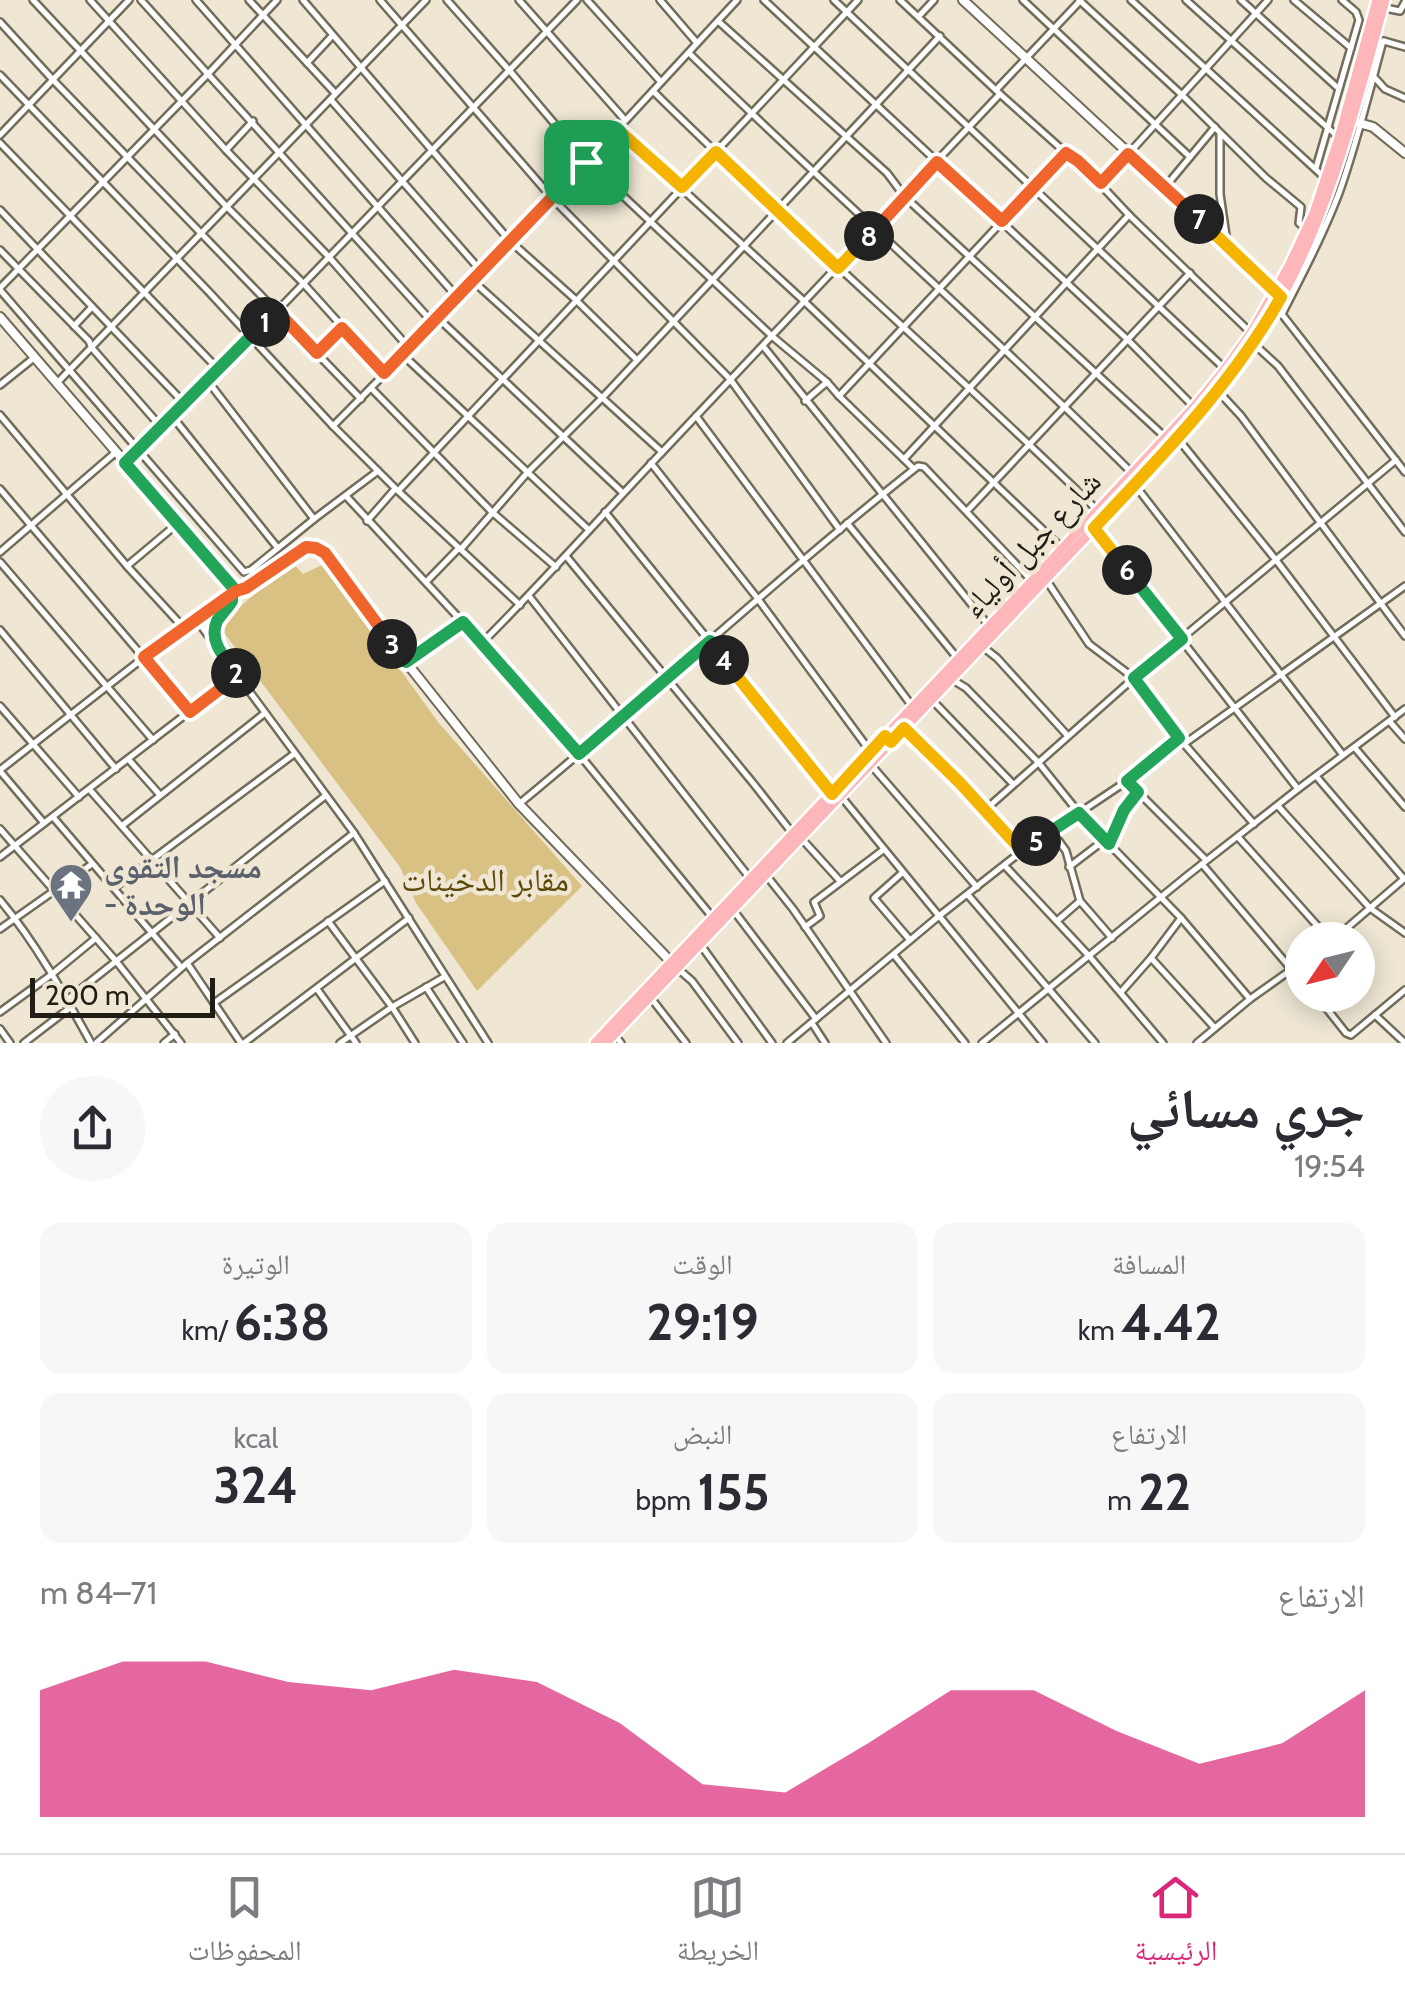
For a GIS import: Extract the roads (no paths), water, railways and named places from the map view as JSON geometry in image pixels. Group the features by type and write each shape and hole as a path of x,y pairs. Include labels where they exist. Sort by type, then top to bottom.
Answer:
{"main road":[{"name":"شارع جبل أولياء","path":"606,1043 618,1039 713,918 870,764 912,707 1062,548 1135,484 1178,438 1254,344 1321,216 1357,123 1379,40 1382,3"},
{"name":"شارع جبل أولياء","path":"836,794 870,751 904,728 1094,528 1100,514 1132,473 1194,407 1278,302 1326,179 1382,3"},
{"name":"شارع جبل أولياء","path":"595,1043 700,944 796,836"}],"street":[{"path":"33,0 384,373"},
{"path":"90,0 410,348"},
{"path":"0,135 129,0"},
{"path":"141,0 436,321 623,493"},
{"path":"196,0 458,298"},
{"path":"249,0 481,271"},
{"path":"277,0 0,289 244,572 378,472"},
{"path":"303,0 510,242 636,358"},
{"path":"380,0 553,199 730,379 840,530"},
{"path":"57,383 426,0"},
{"path":"447,0 586,162 773,337 828,382 914,469"},
{"path":"518,0 625,120"},
{"path":"125,463 577,0"},
{"path":"588,0 661,82"},
{"path":"660,0 698,43"},
{"path":"332,426 553,199 735,0"},
{"path":"764,0 1067,282 1194,407"},
{"path":"834,0 1225,369"},
{"path":"368,521 858,0"},
{"path":"900,0 1078,161 1128,215 1251,333"},
{"path":"918,17 934,0"},
{"path":"963,0 1228,245 1278,302 1405,472"},
{"path":"1024,0 1190,157"},
{"path":"482,642 875,230 1080,0 1301,207 1300,224 1306,229"},
{"path":"1132,0 1326,179"},
{"path":"1186,0 1339,138"},
{"path":"1241,0 1338,88"},
{"path":"1101,183 1268,0"},
{"path":"1294,0 1351,48"},
{"path":"1316,168 1358,16 1342,0"},
{"path":"1382,3 1399,12 1405,2"},
{"path":"718,21 890,175 905,196 1165,438"},
{"path":"0,22 360,398"},
{"path":"306,63 332,35"},
{"path":"427,581 940,36"},
{"path":"1278,302 1308,263 1338,195 1374,77 1379,40 1405,47"},
{"path":"689,52 1132,473"},
{"path":"0,75 332,426 520,605"},
{"path":"1374,77 1385,89 1405,98"},
{"path":"654,91 1100,514"},
{"path":"226,150 253,121"},
{"path":"1357,123 1385,136 1405,153"},
{"path":"617,129 1062,548"},
{"path":"1164,188 1218,130"},
{"path":"1218,130 1220,194 1228,245"},
{"path":"0,144 218,369"},
{"path":"838,396 1066,153"},
{"path":"0,210 184,403"},
{"path":"904,459 1128,215"},
{"path":"0,250 90,341 162,426"},
{"path":"966,512 1190,272"},
{"path":"473,281 662,452"},
{"path":"74,326 92,307"},
{"path":"0,317 234,592"},
{"path":"317,353 342,328"},
{"path":"1254,344 1278,366 1405,532"},
{"path":"763,346 989,626"},
{"path":"403,354 589,530"},
{"path":"0,385 36,357"},
{"path":"207,380 314,519"},
{"path":"805,401 828,382"},
{"path":"371,388 492,512 556,567"},
{"path":"1218,392 1241,416 1405,636"},
{"path":"0,415 183,627"},
{"path":"172,416 278,547"},
{"path":"696,416 912,707"},
{"path":"1178,438 1335,637 1405,738"},
{"path":"0,552 116,452"},
{"path":"985,810 1134,678 1396,460"},
{"path":"651,463 870,751"},
{"path":"519,804 918,466 924,467 1032,581"},
{"path":"1135,484 1344,755"},
{"path":"0,489 190,712"},
{"path":"346,496 482,642 713,918"},
{"path":"605,512 1043,1043"},
{"path":"847,523 958,659"},
{"path":"127,566 177,524"},
{"path":"1094,528 1298,789"},
{"path":"44,824 0,771 183,627 302,548 312,547 320,550 519,804 692,981 738,1043"},
{"path":"566,556 796,836 840,880"},
{"path":"0,562 153,740"},
{"path":"1046,579 1089,644 1134,678 1179,738 1254,824"},
{"path":"1184,744 1405,586"},
{"path":"216,644 216,625 234,592"},
{"path":"529,596 750,878"},
{"path":"196,619 354,833 488,1043"},
{"path":"406,662 463,622"},
{"path":"0,630 116,769"},
{"path":"982,646 1067,736"},
{"path":"0,856 237,676"},
{"path":"950,679 966,688 1038,762 1079,813 1162,897 1250,998"},
{"path":"931,699 1013,784"},
{"path":"0,706 79,797"},
{"path":"982,1043 1204,862 1405,709"},
{"path":"123,825 265,713"},
{"path":"904,728 1022,851"},
{"path":"787,1043 1004,865 1127,781 1179,738"},
{"path":"1354,748 1405,806"},
{"path":"114,888 294,754"},
{"path":"128,759 160,795"},
{"path":"870,764 977,887"},
{"path":"1316,776 1404,879 1353,922"},
{"path":"1127,781 1204,862 1285,958"},
{"path":"90,789 220,938"},
{"path":"1070,867 1106,842 1138,792"},
{"path":"24,1043 116,961 326,796"},
{"path":"1278,806 1370,908 1405,933"},
{"path":"52,817 151,934 184,966 242,1043 409,918"},
{"path":"0,829 182,1043"},
{"path":"1051,830 1066,851 1080,901 1113,939"},
{"path":"0,900 94,1043 184,966 354,833"},
{"path":"1238,837 1316,922"},
{"path":"804,926 820,916 814,902 884,850"},
{"path":"0,929 92,864"},
{"path":"1004,865 1122,992 1163,1043"},
{"path":"902,873 874,898 910,940"},
{"path":"765,874 886,1043"},
{"path":"214,1003 385,881"},
{"path":"968,895 1095,1043"},
{"path":"1057,920 1080,901"},
{"path":"732,909 814,1021 825,1043"},
{"path":"1122,992 1181,918"},
{"path":"328,921 415,1043"},
{"path":"0,1012 96,938"},
{"path":"700,944 772,1043"},
{"path":"894,955 965,1043"},
{"path":"1151,958 1214,1028"},
{"path":"1197,1043 1250,998 1285,975"},
{"path":"340,1043 444,976"},
{"path":"426,987 462,1043"},
{"path":"316,988 356,1043"},
{"path":"1330,1012 1352,1035 1405,990"},
{"path":"650,997 686,1043"},
{"path":"1374,1015 1405,1043"},
{"path":"0,1029 10,1043"},
{"path":"164,1043 175,1034"}],"place":[{"name":"مسجد التقوى - الوحدة","path":"71,923"}],"park label":[{"name":"مقابر الدخينات","path":"485,880"}]}
